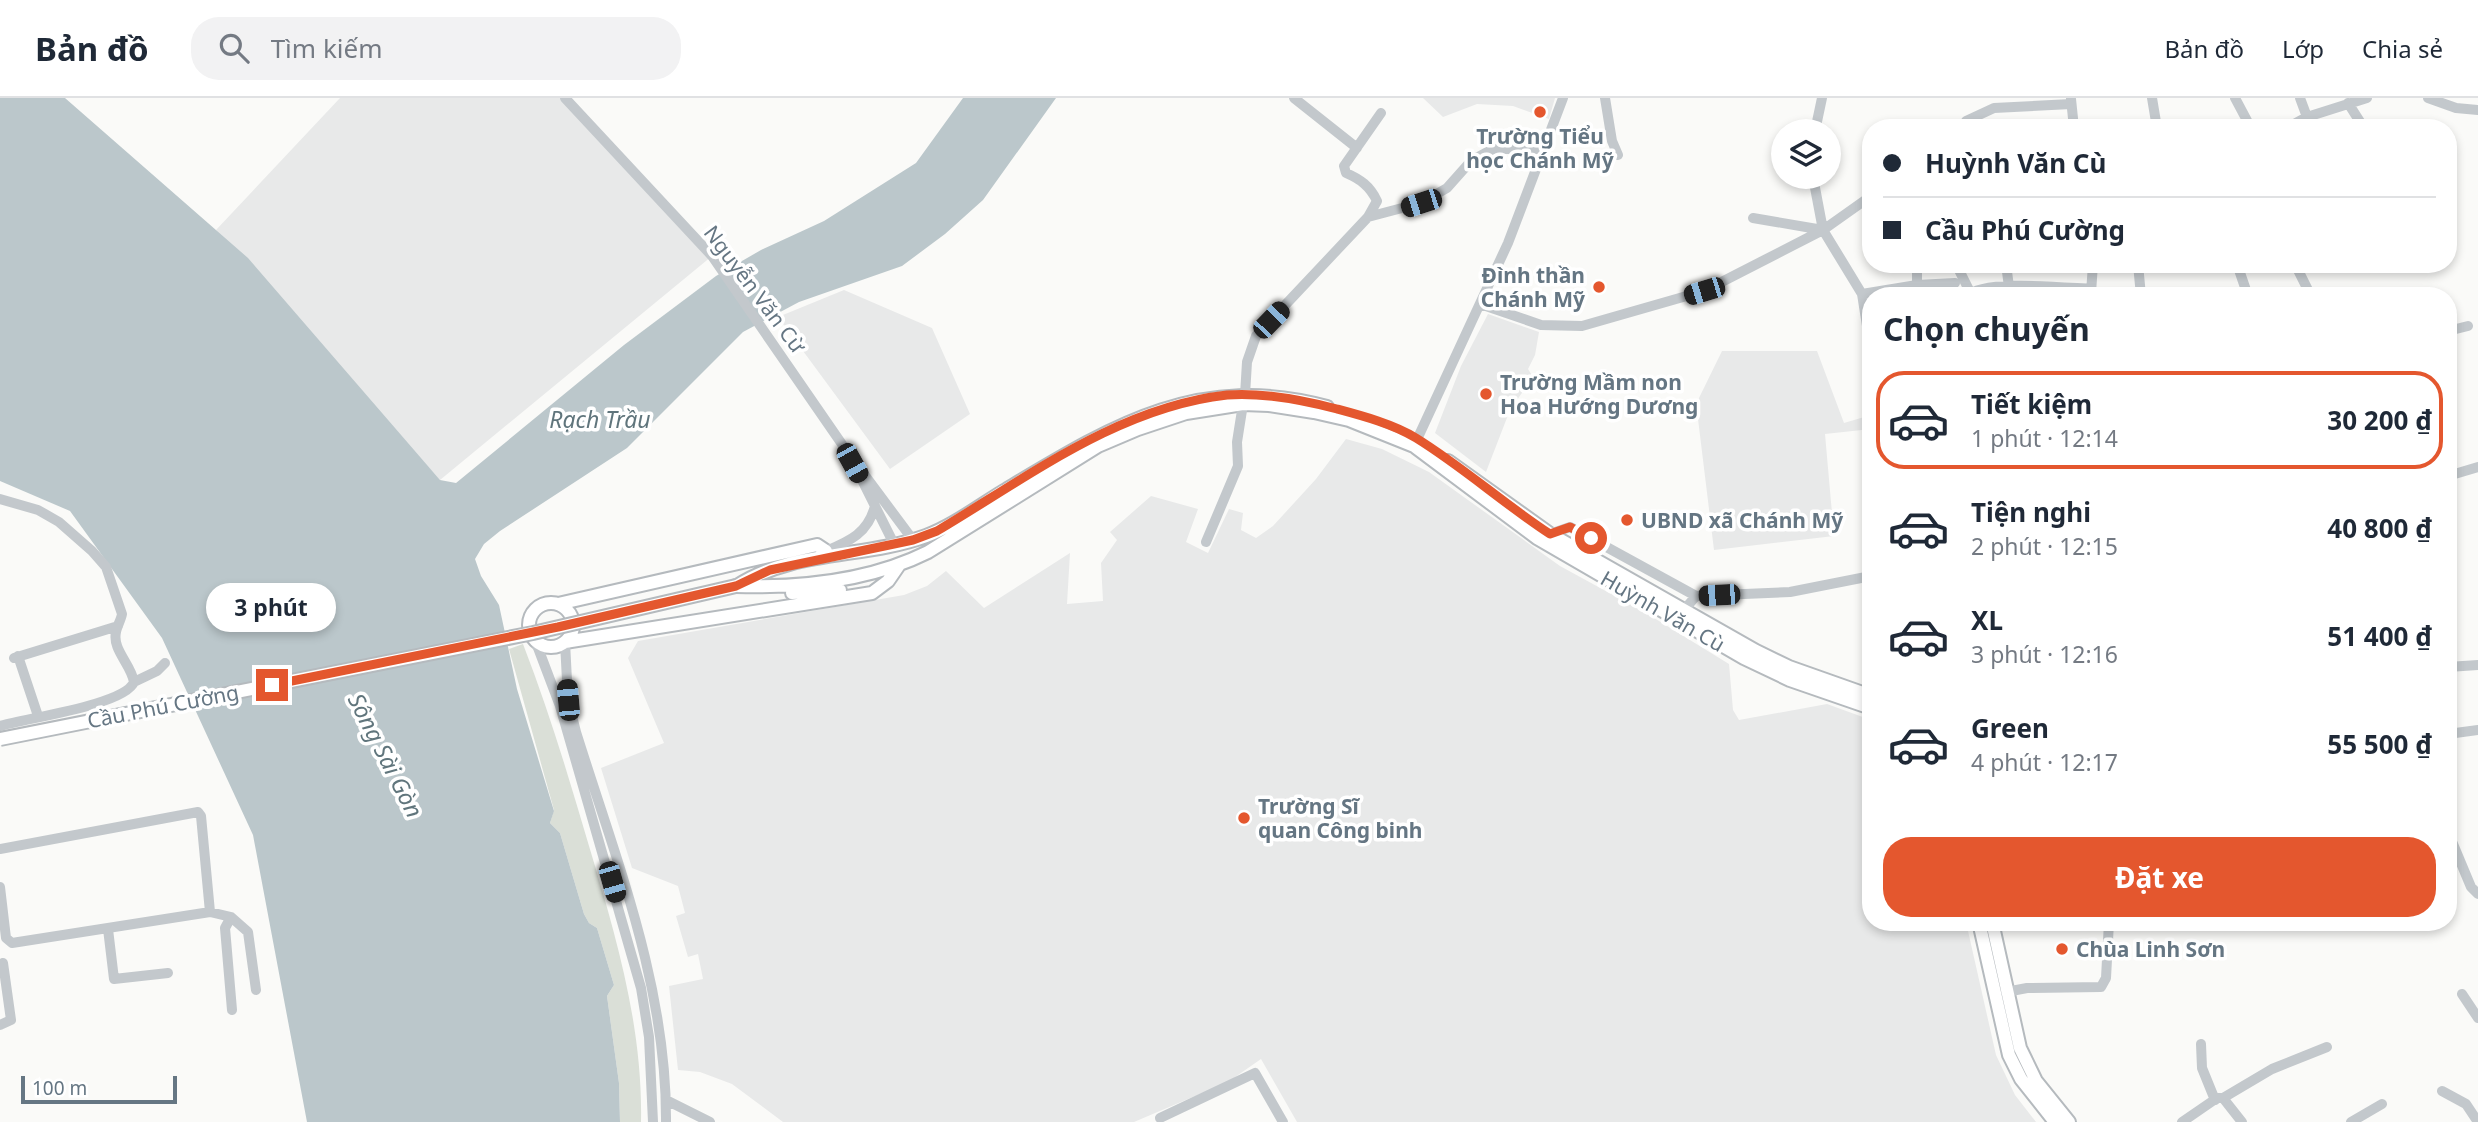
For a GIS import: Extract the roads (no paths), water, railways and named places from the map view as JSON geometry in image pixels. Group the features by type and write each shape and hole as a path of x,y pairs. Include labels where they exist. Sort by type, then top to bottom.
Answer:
{"main road":[{"path":"736,586 798,586 899,565 921,555 1098,446 1186,413 1244,400"},
{"path":"736,586 770,570 913,540 937,531 1091,439 1123,424 1181,404 1244,400 1310,402 1364,416 1416,442 1543,536 1681,614 1781,663 1862,693"},
{"path":"913,540 921,555"},
{"path":"825,551 817,545 784,551 558,604 544,604 533,613 529,626 535,640 548,647 568,638 593,637 872,593 888,581 899,565 894,544"},
{"path":"736,586 765,562 825,551 844,554"},
{"path":"736,586 769,592 807,593 888,581"},
{"name":"Cầu Phú Cường","path":"0,739 533,633 736,586"},
{"path":"593,637 588,632 582,614 584,606 597,594"},
{"path":"558,604 572,619 568,638"},
{"name":"Huỳnh Văn Cù","path":"1681,614 1771,672 1862,705"},
{"path":"1981,931 2009,1055 2021,1079 2055,1122"},
{"path":"1994,931 2006,992 2027,1066 2069,1122"}],"street":[{"name":"Nguyễn Văn Cừ","path":"565,98 712,256 772,339 846,450 913,540"},
{"path":"1294,98 1357,148"},
{"path":"1416,442 1508,243 1563,98"},
{"path":"1605,98 1612,141 1618,155"},
{"path":"1818,119 1822,98"},
{"path":"2152,98 2156,119"},
{"path":"2235,98 2246,119"},
{"path":"2300,98 2307,117"},
{"path":"2323,98 2326,111"},
{"path":"2303,119 2367,98"},
{"path":"2428,98 2456,108 2478,110"},
{"path":"1970,119 1994,108 2071,101 2073,119"},
{"path":"2348,103 2358,119"},
{"path":"1206,542 1238,466 1237,442 1247,362 1256,336 1368,217 1377,201 1362,181 1346,173 1344,166 1381,113"},
{"path":"1368,217 1421,203 1447,188 1471,161 1493,149 1544,149"},
{"path":"1815,189 1824,230 1862,294"},
{"path":"1480,304 1541,325 1582,326 1704,291 1824,230 1862,203"},
{"path":"1752,218 1824,230"},
{"path":"1917,273 1917,285"},
{"path":"2007,273 2009,287"},
{"path":"1905,287 1955,283"},
{"path":"2457,329 2468,326"},
{"name":"Nguyễn Văn Cừ","path":"846,450 894,544"},
{"path":"2457,473 2478,467"},
{"path":"0,499 38,510 60,522 103,562 122,614 117,646 132,672 134,682"},
{"path":"825,551 847,542 865,529 875,506"},
{"name":"Huỳnh Văn Cù","path":"1543,536 1570,527 1696,596"},
{"path":"1681,614 1696,596 1790,592 1862,578"},
{"path":"38,716 16,657 118,626"},
{"path":"568,638 568,700 643,946 661,1028 666,1122"},
{"path":"535,640 560,706 641,988 649,1037 653,1122"},
{"path":"0,726 97,704 126,691 134,682 157,671 165,663"},
{"path":"2457,666 2478,665"},
{"path":"2457,733 2478,730"},
{"path":"0,849 198,812 201,816 210,912"},
{"path":"2457,854 2471,887 2478,894"},
{"path":"0,887 6,938 12,943 210,912 231,917 248,932 256,990"},
{"path":"231,917 225,928 232,1010"},
{"path":"108,929 114,979 169,973"},
{"path":"2006,992 2027,988 2101,987 2106,978 2109,931"},
{"path":"0,1025 11,1020 1,964 12,943"},
{"path":"631,948 643,946"},
{"path":"2462,993 2478,1018"},
{"path":"2200,1044 2202,1068 2219,1099 2242,1122"},
{"path":"2182,1122 2272,1069 2328,1047"},
{"path":"1160,1118 1255,1073 1283,1122"},
{"path":"2442,1091 2466,1104 2478,1122"},
{"path":"666,1100 705,1121"},
{"path":"2351,1122 2382,1104"}],"water":[{"name":"Sông Sài Gòn","path":"0,98 65,98 248,258 440,480 456,483 624,345 716,276 761,250 824,221 916,163 963,98 1056,98 983,200 945,234 902,266 799,302 743,332 627,448 500,531 484,544 475,559 481,576 499,605 517,689 554,811 550,823 560,833 584,914 589,923 597,928 614,985 607,996 619,1083 620,1122 307,1122 253,835 162,638 70,511 0,481"}],"place":[{"name":"Trường Tiểu học Chánh Mỹ","path":"1540,112"},
{"name":"Đình thần Chánh Mỹ","path":"1599,287"},
{"name":"Trường Mầm non Hoa Hướng Dương","path":"1486,394"},
{"name":"UBND xã Chánh Mỹ","path":"1627,520"},
{"name":"Trường Sĩ quan Công binh","path":"1244,818"},
{"name":"Chùa Linh Sơn","path":"2062,949"}],"water label":[{"name":"Rạch Trầu","path":"600,419"}]}
